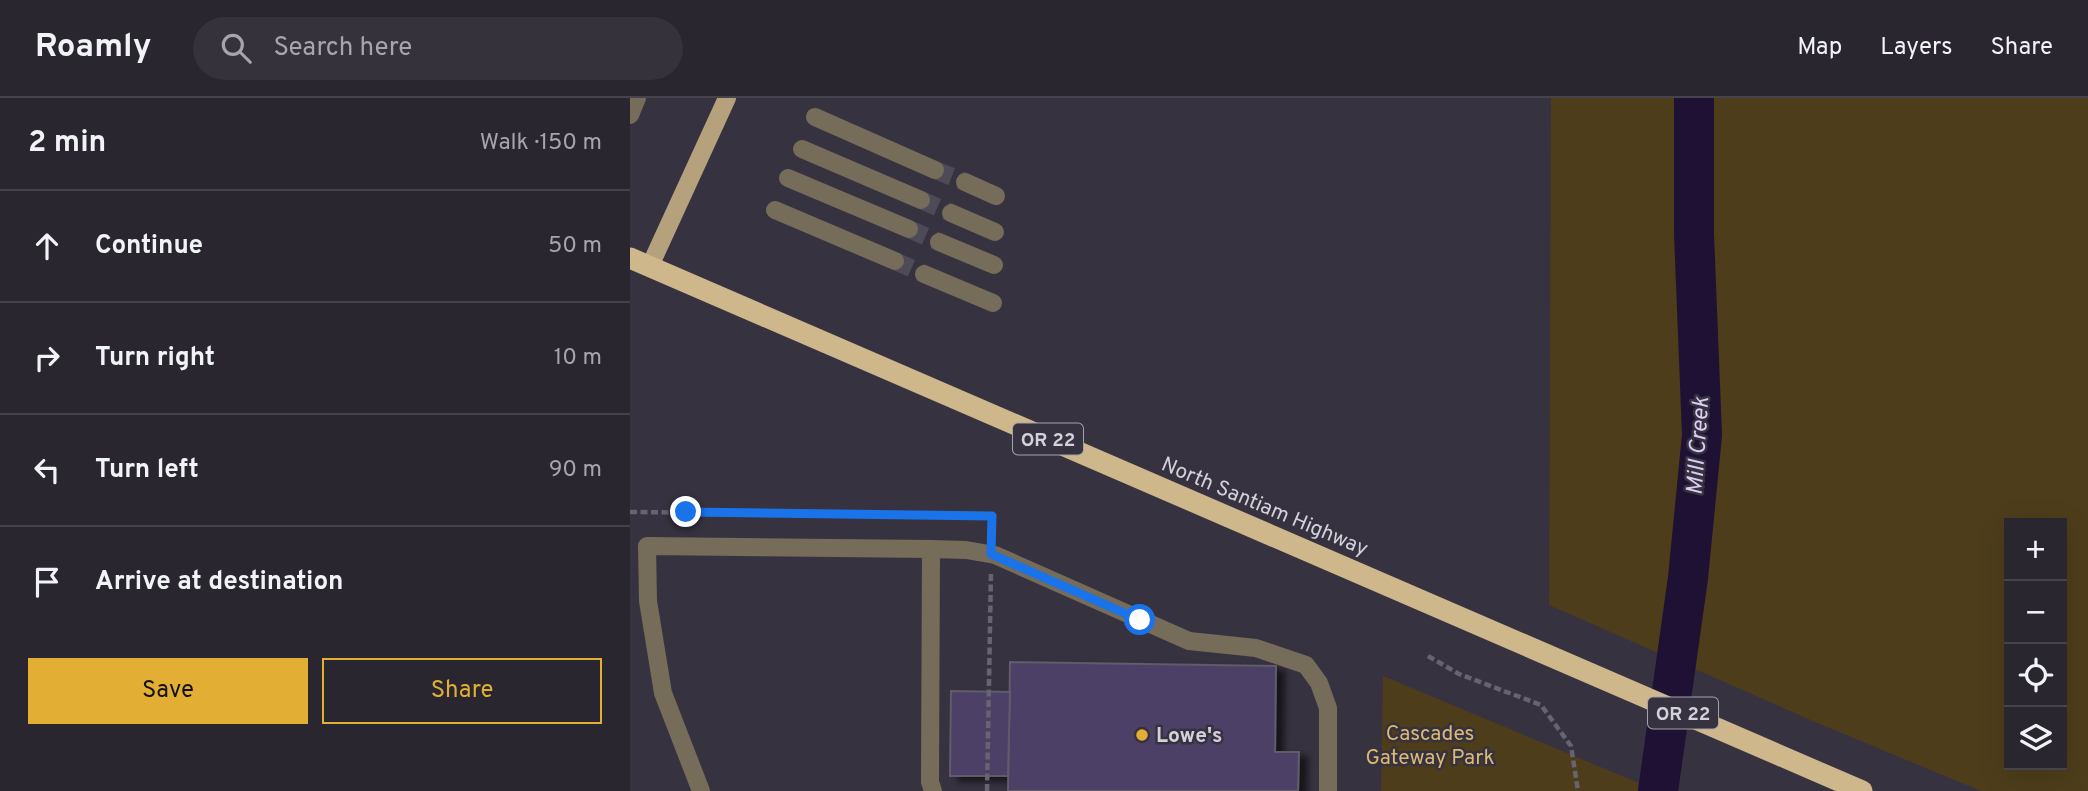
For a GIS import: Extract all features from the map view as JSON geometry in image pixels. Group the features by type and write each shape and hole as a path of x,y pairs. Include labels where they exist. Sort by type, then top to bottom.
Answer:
{"highway":[{"name":"North Santiam Highway","path":"640,262 1862,791"}],"main road":[{"path":"640,262 727,98"}],"lane":[{"path":"630,115 637,98"},
{"path":"816,117 935,170"},
{"path":"802,149 921,200"},
{"path":"788,178 909,229"},
{"path":"965,182 996,196"},
{"path":"775,210 895,261"},
{"path":"951,213 995,232"},
{"path":"939,242 994,265"},
{"path":"925,274 993,303"},
{"path":"701,791 663,693 648,601 648,547 931,549 991,554 1189,641 1256,648 1306,665 1319,683 1328,708 1328,791"},
{"path":"931,549 930,782 933,791"}],"path":[{"path":"630,512 992,516 987,791"},
{"path":"1428,656 1459,674 1541,705 1571,746 1578,791"}],"green space":[{"path":"1551,98 2088,98 2088,791 1981,791 1815,722 1549,605"},
{"name":"Cascades Gateway Park","path":"1383,676 1658,791 1381,791"}],"building":[{"name":"Lowe's","path":"1010,662 1276,666 1275,752 1299,752 1298,791 1008,791"},
{"path":"951,691 1010,692 1008,776 950,776"}],"waterway":[{"name":"Mill Creek","path":"1658,791 1688,578 1702,435 1694,234 1694,98"}],"tunnel":[{"path":"935,170 965,182"},
{"path":"921,200 951,213"},
{"path":"909,229 939,242"},
{"path":"895,261 924,274"}],"place":[{"name":"Lowe's","path":"1142,735"}],"route":[{"path":"686,512 992,516 991,554 1140,620"}]}
